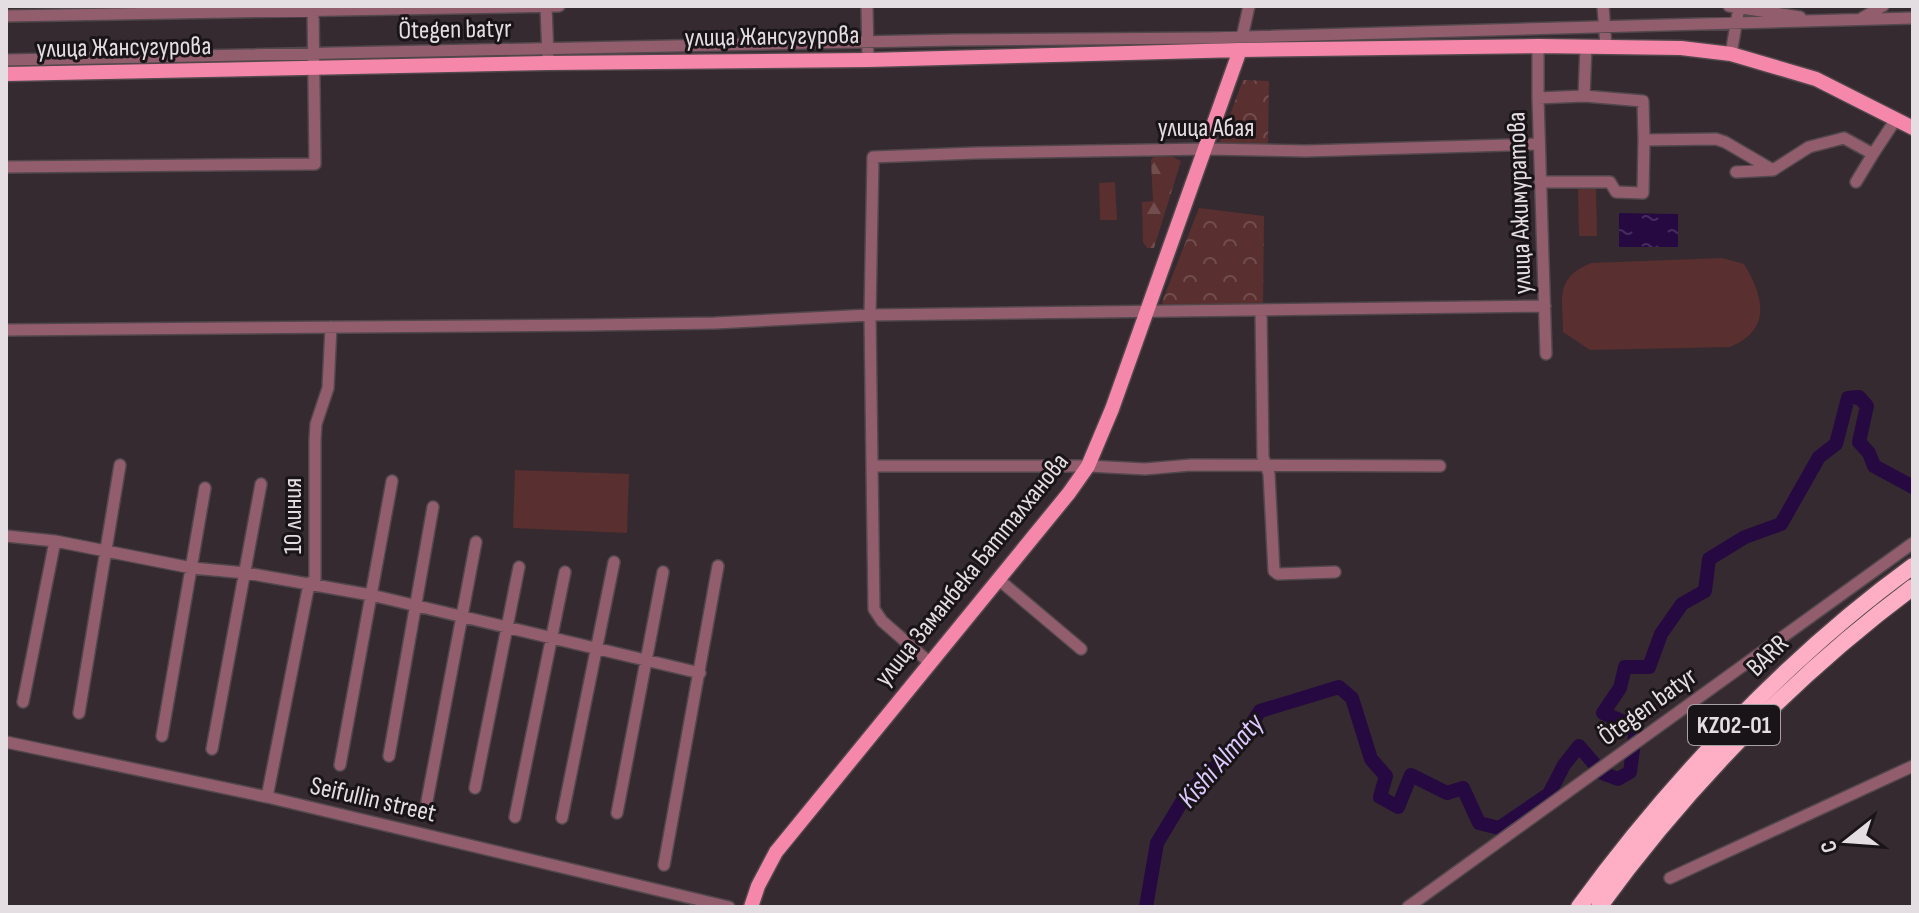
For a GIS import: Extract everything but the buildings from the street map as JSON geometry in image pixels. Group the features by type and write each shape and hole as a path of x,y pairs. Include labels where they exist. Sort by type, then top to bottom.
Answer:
{"highway":[{"name":"BARR","path":"1579,907 1641,827 1763,694 1824,637 1913,566"},
{"name":"BARR","path":"1599,907 1683,803 1753,729 1835,649 1913,587"}],"main road":[{"name":"улица Жансугурова","path":"6,74 868,60 1240,50 1538,46 1681,48 1731,54 1816,79 1913,128"},
{"name":"улица Заманбека Батталханова","path":"754,906 776,852 1088,466 1147,312 1240,50"}],"street":[{"path":"546,6 548,63"},
{"path":"6,16 313,7 559,6"},
{"path":"867,6 868,60"},
{"path":"1240,50 1249,6"},
{"path":"1603,6 1606,46"},
{"path":"1729,6 1836,24 1844,23 1847,19 1849,6"},
{"path":"1847,19 1863,17 1883,6"},
{"path":"6,167 315,164 313,7"},
{"path":"1731,54 1739,7"},
{"name":"Ötegen batyr","path":"6,60 954,40 1210,38 1913,18"},
{"path":"1538,46 1538,98"},
{"path":"1584,96 1586,46"},
{"name":"улица Ажимуратова","path":"1546,354 1538,98 1584,96 1643,101 1644,140"},
{"path":"1856,182 1896,119"},
{"path":"1736,172 1773,170 1809,147 1844,138 1873,154"},
{"path":"1540,182 1610,182 1616,192 1643,193 1644,140 1716,139 1773,170"},
{"name":"улица Абая","path":"870,315 873,157 1205,149 1306,151 1539,144"},
{"path":"6,330 670,324 870,315 1545,306"},
{"path":"1261,311 1263,457 1269,474 1274,571 1278,574 1335,572"},
{"path":"870,315 874,609 882,621 929,662"},
{"name":"10 линия","path":"267,797 309,584 315,579 316,424 328,388 331,327"},
{"path":"79,713 120,465"},
{"path":"872,466 1145,469 1191,465 1440,466"},
{"path":"340,765 392,481"},
{"path":"212,749 261,484"},
{"path":"162,736 205,488"},
{"path":"389,756 433,507"},
{"path":"6,536 55,541 192,568 246,573 371,595 700,673"},
{"path":"23,702 55,541"},
{"path":"427,801 476,542"},
{"name":"Ötegen batyr","path":"1408,907 1913,543"},
{"path":"562,818 614,562"},
{"path":"664,865 718,566"},
{"path":"475,788 519,567"},
{"path":"515,817 565,572"},
{"path":"617,813 663,572"},
{"path":"998,579 1081,649"},
{"name":"Seifullin street","path":"6,742 267,797 729,907"},
{"path":"1670,878 1913,766"}],"green space":[{"path":"1243,80 1269,81 1268,144 1219,144"},
{"path":"1155,155 1181,161 1154,248 1147,248 1143,242 1142,202 1153,201 1151,160"},
{"path":"1115,182 1117,220 1100,220 1099,183"},
{"path":"1578,189 1596,189 1597,236 1579,236"},
{"path":"1199,208 1264,216 1263,306 1165,308 1162,302"},
{"path":"1722,258 1744,264 1759,300 1760,312 1753,332 1730,347 1590,350 1563,332 1562,300 1566,283 1571,275 1591,263"},
{"path":"515,470 629,474 627,533 513,528"}],"water":[{"path":"1619,213 1678,214 1678,247 1619,247"}],"waterway":[{"name":"Kіshі Almaty","path":"1146,907 1157,843 1183,800 1235,749 1260,711 1339,687 1352,698 1371,759 1386,776 1380,797 1398,807 1411,775 1447,793 1463,788 1479,823 1499,828 1549,794 1564,765 1579,746 1602,773 1618,779 1630,772 1636,727 1603,713 1620,688 1625,667 1649,667 1661,634 1682,604 1705,591 1709,559 1745,537 1781,524 1819,457 1836,444 1848,398 1859,397 1867,406 1859,442 1869,453 1874,466 1913,487"}]}
